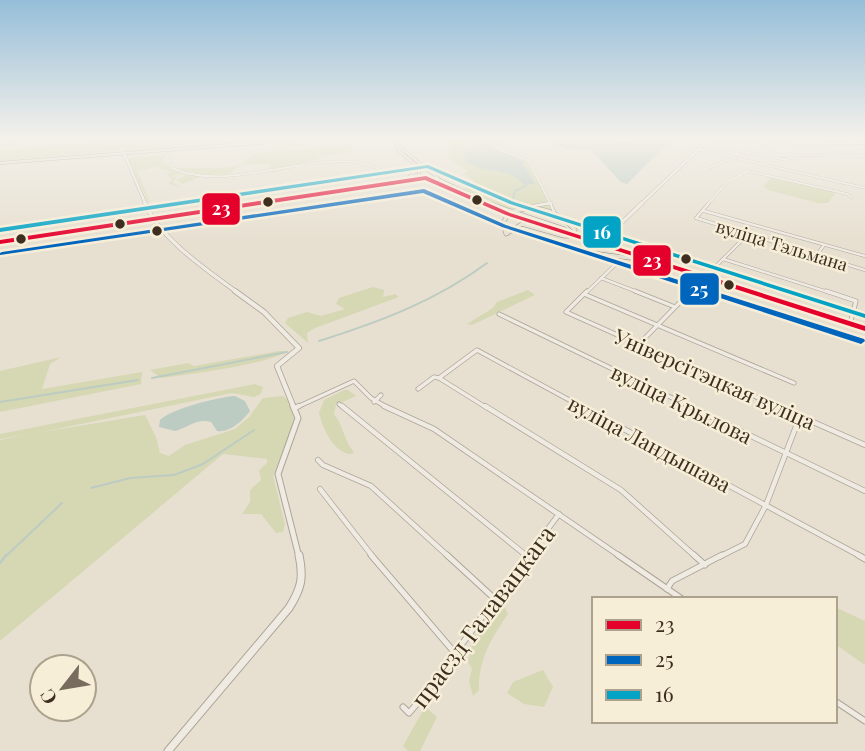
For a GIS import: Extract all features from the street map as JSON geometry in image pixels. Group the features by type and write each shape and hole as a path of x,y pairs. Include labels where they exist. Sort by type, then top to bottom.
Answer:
{"main road":[{"path":"409,177 415,172"},
{"path":"420,172 421,177"},
{"path":"431,172 508,216 524,218"},
{"path":"394,181 421,177 444,181"},
{"path":"0,241 421,177 438,181 467,198 508,216 524,218 659,259"},
{"path":"528,206 540,208 575,228 569,236 525,224 506,234 503,224 508,216 521,209 528,206"},
{"path":"521,209 524,218"},
{"path":"611,233 642,245 659,259 589,252 584,246 594,235 611,233"},
{"path":"601,241 851,320 865,327"},
{"path":"636,250 647,251 642,245"},
{"path":"615,256 623,254 619,248"},
{"path":"709,275 865,327"}],"street":[{"path":"132,172 153,218 203,268 255,304 298,345 298,351 277,366 295,409 298,424 278,474 303,572 301,590 289,608 168,751"},
{"path":"188,172 202,176 258,176 278,172"},
{"path":"387,172 394,181"},
{"path":"534,172 556,216"},
{"path":"611,233 673,172"},
{"path":"750,172 727,182 704,211 865,256"},
{"path":"757,172 847,193 852,198"},
{"path":"793,172 865,188"},
{"path":"804,183 810,176"},
{"path":"847,193 851,185"},
{"path":"528,206 552,204"},
{"name":"вуліца Тэльмана","path":"704,211 696,217 699,220 865,270"},
{"path":"639,344 747,235"},
{"path":"816,256 824,245"},
{"path":"723,259 856,302 851,320"},
{"path":"695,288 619,262 584,294 794,383"},
{"path":"600,278 676,307"},
{"name":"Універсітэцкая вуліца","path":"584,294 566,312 865,445"},
{"name":"вуліца Крылова","path":"499,314 865,491"},
{"name":"вуліца Ландышава","path":"439,378 477,350 865,559"},
{"path":"418,389 434,377 439,378 621,490 705,565"},
{"path":"295,409 354,381 364,395 374,402 434,429 679,597"},
{"path":"374,402 381,395"},
{"path":"339,404 528,557"},
{"path":"667,589 672,581 745,544 766,505 800,416"},
{"path":"318,460 323,465 371,486 496,600"},
{"path":"320,489 352,533 454,653"},
{"name":"праезд Галавацкага","path":"404,707 409,713 559,514"},
{"path":"837,702 865,721"}],"green space":[{"path":"135,172 138,172 154,214"},
{"path":"179,172 200,177 183,184 176,180 185,176 184,174 174,175 173,177 177,178 172,182 177,187 169,184 172,179 167,174"},
{"path":"191,172 231,172 225,177"},
{"path":"533,172 549,201 545,205 551,205 553,213 535,206 538,204 511,210 462,189 471,185 467,182 474,181 464,174"},
{"path":"771,178 829,190 835,194 828,203 818,203 768,190 763,186"},
{"path":"373,287 384,290 383,297 395,294 399,297 315,328 307,333 308,343 285,323 288,318 307,312 321,316 345,309 336,304 339,298"},
{"path":"528,290 535,295 472,325 467,324 493,308 497,302"},
{"path":"287,351 264,360 189,374 161,378 150,370 188,363 194,366"},
{"path":"61,357 50,364 42,389 142,372 141,384 0,412 0,371"},
{"path":"255,384 263,387 261,394 254,397 232,393 42,432 145,415 156,437 160,453 169,456 185,445 235,429 249,417 263,398 283,396 288,400 295,420 273,476 285,524 283,532 276,533 261,514 242,514 250,502 250,490 261,480 259,470 267,463 267,459 223,454 0,641 0,440 24,435 0,439 0,434"},
{"path":"344,390 356,396 336,405 334,414 354,452 352,454 335,445 326,433 319,413 324,400"},
{"path":"499,604 508,614 487,650 479,679 479,690 473,696 469,681 472,669 468,662 474,637"},
{"path":"837,608 865,621 865,665 837,645"},
{"path":"543,670 553,687 544,707 524,704 507,693 513,682"},
{"path":"425,707 437,717 420,751 408,751 403,746"}],"shaded area":[{"path":"500,172 528,172 535,184 524,185"},
{"path":"612,172 639,172 627,184 621,182"},
{"path":"235,396 245,401 250,411 231,428 217,431 211,422 206,421 175,431 159,427 160,420 174,412 207,401"}],"waterway":[{"path":"513,199 515,191 526,186"},
{"path":"319,341 406,309 448,289 487,263"},
{"path":"152,378 287,352"},
{"path":"0,402 138,380"},
{"path":"91,488 130,478 174,475 203,464 254,430"},
{"path":"5,557 62,503"},
{"path":"0,563 6,555"}],"transit line":[{"name":"16","path":"0,230 388,172"},
{"name":"16","path":"442,172 512,203 865,316"},
{"name":"23","path":"0,242 426,178 508,214 865,329"},
{"name":"25","path":"2,254 424,191 504,226 861,341"}]}
